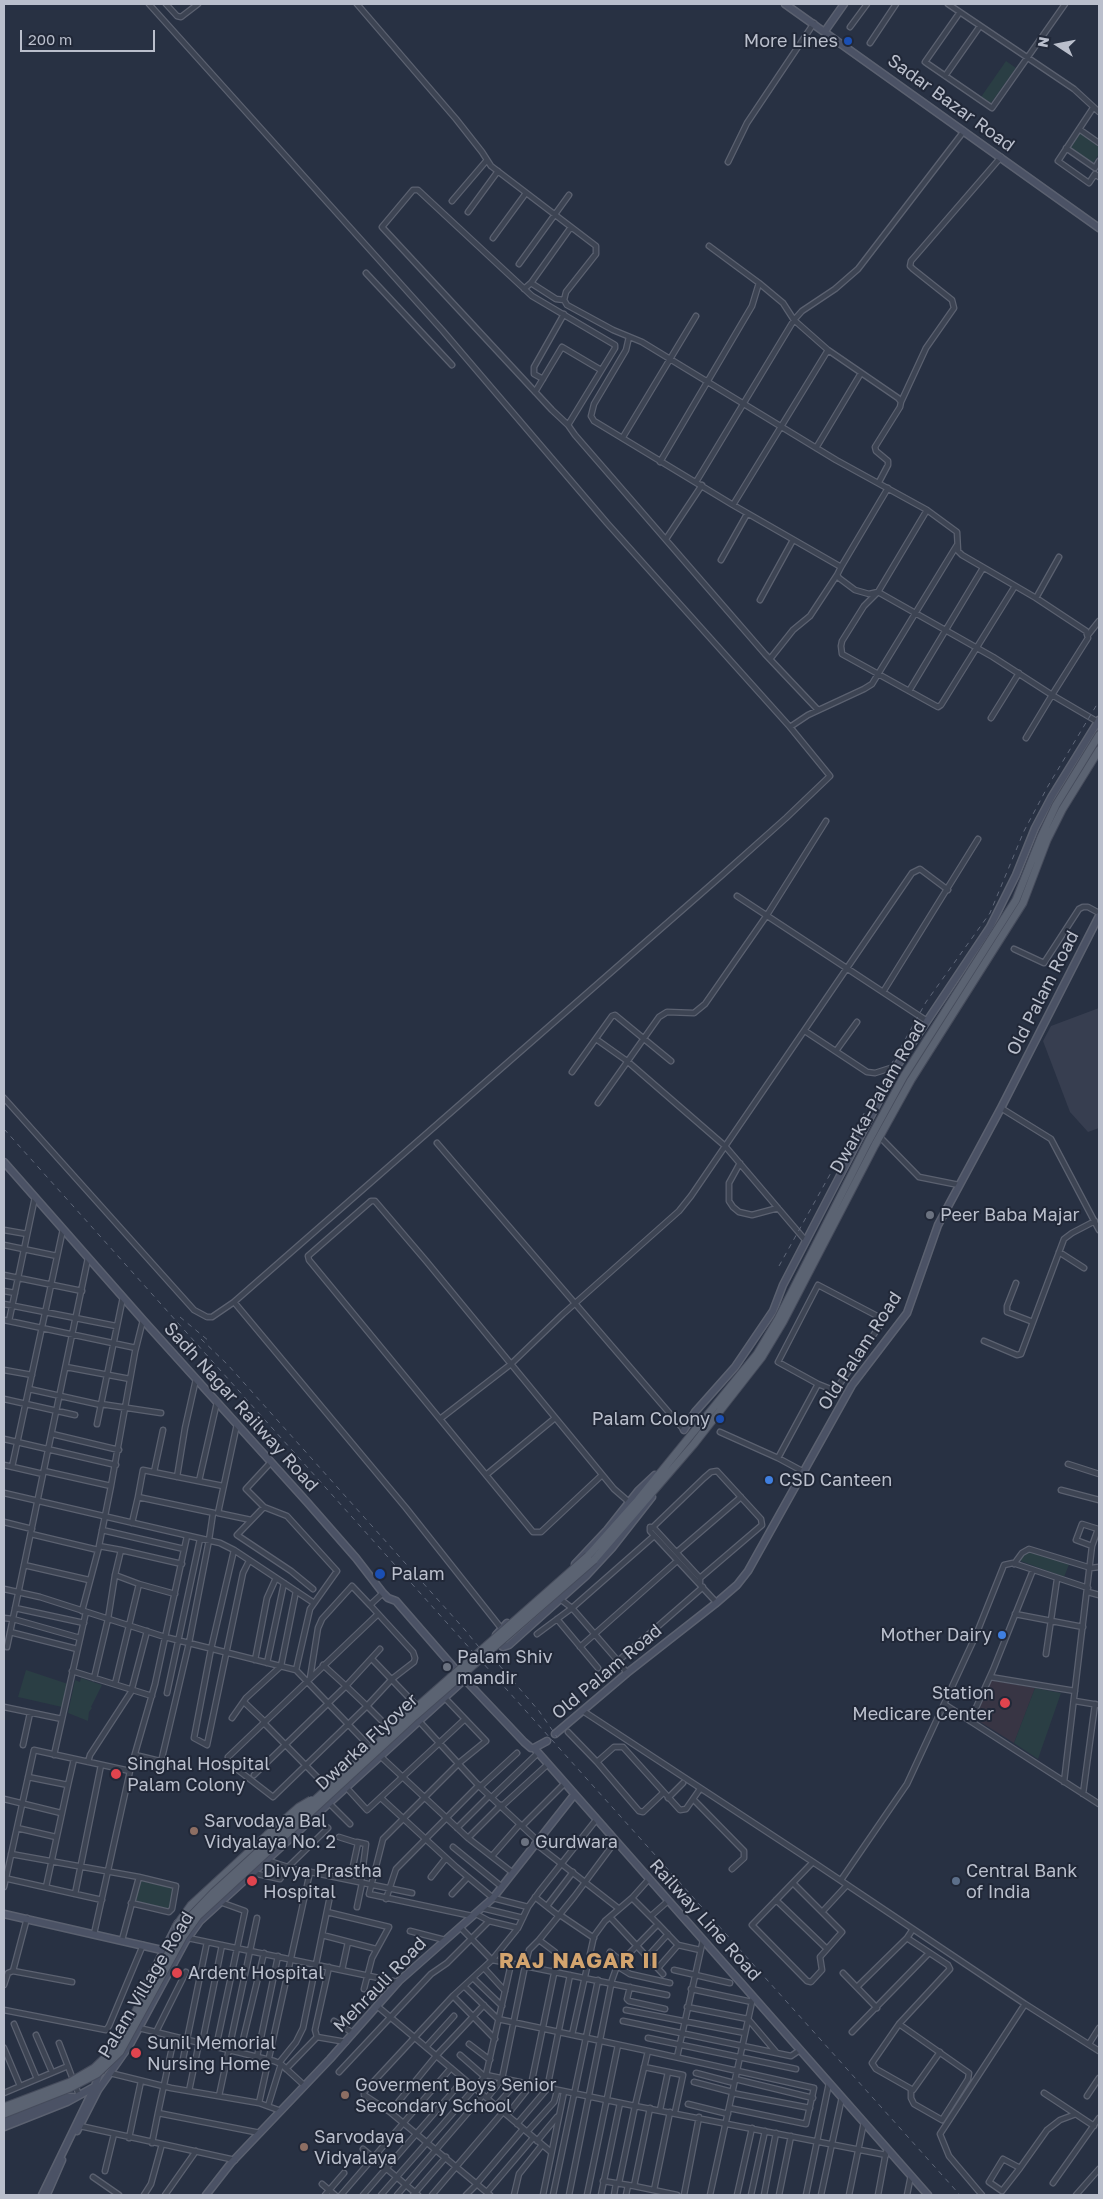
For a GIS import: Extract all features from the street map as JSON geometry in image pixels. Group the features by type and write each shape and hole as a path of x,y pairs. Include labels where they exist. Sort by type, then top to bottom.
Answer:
{"main road":[{"name":"Dwarka-Palam Road","path":"670,1465 757,1354 778,1320 868,1142 904,1076 1016,900 1056,805 1099,735"},
{"name":"Dwarka-Palam Road","path":"670,1465 762,1357 783,1322 879,1136 933,1044 1008,930 1023,903 1047,840 1062,810 1099,750"},
{"name":"Dwarka Flyover","path":"4,2114 70,2088 103,2069 120,2052 183,1937 198,1916 416,1716 594,1560 670,1465"},
{"name":"Dwarka Flyover","path":"4,2107 70,2082 94,2068 115,2048 186,1920 411,1712 588,1556 656,1482"},
{"path":"176,1926 191,1905 267,1835 299,1807 322,1793"}],"street":[{"path":"4,1098 196,1312 211,1317 234,1302 786,818 828,779 829,773 790,726 607,523 443,332 149,4"},
{"path":"166,4 177,16 181,17 198,4"},
{"path":"357,4 456,119 498,172 589,239 597,250 566,292 564,300"},
{"name":"Sadar Bazar Road","path":"785,4 1099,228"},
{"path":"825,31 844,4"},
{"path":"850,27 867,4"},
{"path":"870,43 896,4"},
{"path":"948,4 1074,89 1099,112"},
{"path":"960,12 925,62 992,108 1065,4"},
{"path":"728,162 747,123 814,23"},
{"path":"945,76 980,26"},
{"path":"1066,148 1095,168 1097,175 1090,183 1058,161 1066,148 1093,108"},
{"path":"1079,129 1099,143"},
{"path":"696,482 794,320 858,269 964,131"},
{"path":"879,482 888,465 888,461 874,447 897,411 926,348 954,308 952,300 910,266 911,261 1001,157"},
{"path":"452,201 487,160"},
{"path":"1095,168 1099,161"},
{"path":"468,212 498,172"},
{"path":"568,425 615,348 615,344 532,296 418,190 413,190 382,227 568,425 770,659 818,710"},
{"path":"493,238 526,193"},
{"path":"519,264 569,195"},
{"path":"524,289 531,283 571,227"},
{"path":"709,246 759,283 783,304 794,320 828,350 898,398 901,402"},
{"path":"366,273 452,365"},
{"path":"531,283 556,299 564,300 575,310 670,358 816,448 927,510 957,532 958,551 983,568 1036,598 1088,635"},
{"path":"660,462 752,306 759,283"},
{"path":"543,380 534,374 534,367 564,314"},
{"path":"623,437 696,316"},
{"path":"629,337 626,350 592,410 591,416 594,421 747,514 841,567"},
{"path":"536,392 562,348 602,370"},
{"path":"733,505 828,350"},
{"path":"816,448 861,373"},
{"path":"666,539 702,485"},
{"path":"770,659 793,630 810,616 837,575 888,488"},
{"path":"927,510 878,592 864,606 841,646 842,654 934,706 942,705 1015,586"},
{"path":"721,560 747,514"},
{"path":"760,600 793,540"},
{"path":"790,726 818,710 864,689 878,676 957,544"},
{"path":"1036,598 1059,558"},
{"path":"909,691 983,568"},
{"path":"437,1143 684,1430 695,1412 735,1367 756,1339 773,1311 806,1241 897,1066 990,927 1012,883 1035,828 1052,796 1099,721 1052,695 1019,673 915,612 878,592 863,594 837,575"},
{"path":"1026,738 1088,638 1088,635 1099,621"},
{"path":"991,718 1019,673"},
{"path":"598,1103 642,1039 663,1014 667,1012 688,1014 699,1010 767,916 826,821"},
{"path":"883,992 978,839"},
{"path":"440,1419 511,1364 679,1211 915,870 920,869 925,872 948,890"},
{"path":"737,896 927,1021"},
{"path":"1014,949 1044,963 1079,910 1083,907 1088,907 1099,914"},
{"name":"Old Palam Road","path":"555,1734 627,1673 737,1585 748,1571 852,1385 907,1313 938,1225 1001,1108 1099,914"},
{"path":"572,1072 612,1016 615,1015 642,1039 672,1061"},
{"path":"836,1051 857,1022"},
{"path":"805,1031 869,1073 897,1066"},
{"path":"596,1039 626,1061 725,1146 806,1241"},
{"path":"1001,1108 1051,1139 1099,1230"},
{"path":"879,1136 919,1177 959,1185"},
{"name":"Sadh Nagar Railway Road","path":"4,1162 356,1558 383,1593 396,1601 456,1670"},
{"path":"740,1163 729,1183 729,1200 733,1207 739,1212 752,1215 778,1208"},
{"path":"35,1198 12,1306 6,1321 136,1348"},
{"path":"602,1475 541,1532 533,1532 308,1258 309,1255 370,1201 376,1202 602,1475 629,1502"},
{"path":"984,1341 1020,1355 1059,1252 1067,1236 1095,1221"},
{"path":"12,1466 63,1229"},
{"path":"4,1230 27,1234"},
{"path":"4,1245 57,1256"},
{"path":"1059,1252 1084,1268"},
{"path":"7,1647 88,1258"},
{"path":"4,1275 82,1291"},
{"path":"1016,1283 1007,1306 1007,1312 1033,1322"},
{"path":"818,1285 881,1318 883,1321 838,1388 833,1390 818,1384 778,1362 818,1285"},
{"path":"4,1291 15,1293"},
{"path":"97,1424 123,1297"},
{"path":"234,1302 389,1486 501,1628"},
{"path":"4,1304 116,1326"},
{"path":"54,1754 84,1623 84,1612 90,1580 99,1548 116,1465 130,1379 143,1320"},
{"path":"66,1366 130,1379"},
{"path":"4,1370 32,1375"},
{"path":"177,1477 186,1419 196,1379"},
{"path":"778,1458 818,1384"},
{"path":"28,1389 101,1404 161,1413"},
{"path":"4,1399 75,1415"},
{"path":"199,1481 217,1401"},
{"path":"486,1475 555,1418"},
{"path":"161,1762 189,1643 215,1513 237,1423"},
{"path":"154,1472 163,1430"},
{"path":"720,1432 804,1472"},
{"path":"52,1434 119,1450"},
{"path":"4,1439 116,1465"},
{"path":"271,1462 246,1490 264,1507 287,1516 337,1571 314,1603 307,1618 296,1670"},
{"path":"1068,1464 1099,1474"},
{"path":"4,1465 111,1486"},
{"path":"670,1465 612,1548 508,1646 501,1646 497,1642 496,1633 575,1564 629,1502 670,1465"},
{"path":"132,1523 143,1471 223,1486"},
{"path":"618,1661 701,1583 762,1525 761,1519 717,1471 711,1472 653,1527 648,1529 695,1582 701,1583"},
{"path":"1061,1490 1099,1500"},
{"path":"4,1493 209,1540 234,1550 314,1603"},
{"path":"138,1497 251,1520"},
{"path":"677,1552 741,1497"},
{"path":"264,1507 238,1533 238,1537 291,1571 313,1589"},
{"path":"4,1522 99,1548 121,1550 182,1564"},
{"path":"1064,1782 1091,1568 1092,1546 1098,1529 1082,1524 1076,1540 1092,1546"},
{"path":"653,1527 677,1552 716,1602"},
{"path":"102,1530 184,1549"},
{"path":"94,1934 130,1771 152,1696 187,1536"},
{"path":"538,1634 572,1608 654,1536"},
{"path":"167,1693 200,1538"},
{"path":"1014,1564 1022,1552 1029,1549 1091,1568 1099,1568"},
{"path":"94,1678 108,1619 121,1550"},
{"path":"234,1550 211,1649 194,1738 207,1745 243,1573 249,1561"},
{"path":"580,1647 677,1562"},
{"path":"841,1880 907,1784 976,1635 1002,1568 1006,1564 1014,1564 1099,1595"},
{"path":"24,1565 90,1580"},
{"path":"970,1721 987,1686 1033,1570"},
{"path":"115,1575 175,1594"},
{"path":"255,1660 268,1598 276,1578"},
{"path":"1046,1654 1057,1579"},
{"path":"267,1663 284,1583"},
{"path":"115,1684 139,1584"},
{"path":"238,1770 273,1797 367,1706 392,1679 412,1664 415,1657 408,1646 352,1586 322,1619 318,1628 308,1679"},
{"path":"4,1589 40,1597 165,1637 296,1670 308,1679 369,1746 424,1798 468,1838 513,1873"},
{"path":"232,1718 244,1702 281,1666 296,1591"},
{"path":"370,1605 383,1593"},
{"path":"560,1599 572,1608 627,1673"},
{"path":"15,1608 84,1623"},
{"path":"228,1757 377,1614"},
{"path":"1015,1614 1083,1626"},
{"path":"4,1618 80,1638"},
{"path":"557,1619 598,1668"},
{"path":"88,1762 90,1755 132,1690 147,1631"},
{"path":"10,1632 77,1649"},
{"path":"254,1775 346,1686 380,1649"},
{"path":"372,1659 415,1704"},
{"path":"323,1665 389,1728"},
{"name":"Railway Line Road","path":"456,1670 524,1742 536,1750 574,1796 703,1940 752,1999 842,2097 887,2152 928,2195"},
{"name":"Palam Village Road","path":"42,2195 95,2086 102,2063 127,2024 176,1926 192,1907 415,1704 456,1670"},
{"path":"72,1671 152,1696"},
{"path":"990,1677 1075,1691"},
{"name":"Palam Village Road","path":"46,2195 104,2082 139,2028 178,1955 200,1921 465,1679"},
{"path":"445,1698 486,1741 459,1763 382,1840 370,1895 474,1915 489,1921 518,1928"},
{"path":"1075,1701 1097,1705 1083,1794"},
{"path":"244,1702 326,1786"},
{"path":"944,1704 1099,1804"},
{"path":"4,1707 62,1720"},
{"path":"583,1711 1099,2051"},
{"path":"24,1745 30,1713"},
{"path":"346,1787 367,1810 464,1719"},
{"path":"419,1722 537,1842 618,1908"},
{"path":"568,1732 598,1762 641,1812 664,1794"},
{"name":"Old Palam Road","path":"536,1750 547,1741"},
{"path":"598,1762 614,1747 623,1747 678,1810 683,1810 700,1788"},
{"path":"4,1887 34,1750 130,1771"},
{"path":"457,1828 536,1750"},
{"path":"386,1899 396,1869 446,1818 517,1753"},
{"path":"135,1755 176,1765"},
{"path":"46,1888 74,1759"},
{"path":"75,1894 101,1765"},
{"path":"468,1838 548,1765"},
{"path":"28,1777 68,1785"},
{"path":"668,1798 683,1783"},
{"path":"492,1856 564,1784"},
{"name":"Mehrauli Road","path":"206,2195 235,2160 346,2042 398,1982 493,1898 574,1796"},
{"path":"381,1798 493,1898 528,1907"},
{"path":"4,1799 61,1813"},
{"path":"693,1799 744,1851 744,1858 732,1869"},
{"path":"329,1803 350,1824"},
{"path":"559,2116 535,2139 488,2194 404,2122 364,2095 364,2092 453,1996 492,1960 518,1928 535,1897 596,1820"},
{"path":"17,1828 56,1837"},
{"path":"252,1872 280,1880 288,1867 328,1828"},
{"path":"339,1837 366,1844 357,1907"},
{"path":"350,1880 357,1842"},
{"path":"396,2195 436,2149 502,2079 528,1952 559,1916 615,1842"},
{"path":"453,1847 502,1887"},
{"path":"11,1854 138,1877 176,1886 172,1909 169,1912 132,1903"},
{"path":"431,1877 446,1858"},
{"path":"266,1860 310,1872 412,1893"},
{"path":"793,1883 842,1932 819,1958 822,1968 821,1972 812,1981 807,1981 753,1927 754,1923 813,1862"},
{"path":"259,2103 310,1872"},
{"path":"546,1906 573,1872"},
{"path":"122,1940 138,1877"},
{"path":"452,1894 468,1877"},
{"path":"5,1878 102,1900"},
{"path":"572,2035 594,1938 618,1908 632,1898 649,1879"},
{"path":"823,1911 848,1884"},
{"path":"268,2106 280,2064 301,2034 330,1896"},
{"path":"535,1897 559,1916 594,1938"},
{"path":"632,1898 678,1945 700,1950"},
{"path":"776,1900 827,1949"},
{"path":"651,1916 668,1901"},
{"path":"216,2046 245,1910 219,1902"},
{"path":"482,1908 523,1918"},
{"path":"327,1912 388,1926 371,1960 364,1989"},
{"path":"4,1914 122,1940 178,1955"},
{"path":"610,1917 663,1974"},
{"path":"13,1971 27,1918"},
{"path":"219,2096 257,1918"},
{"path":"340,2072 431,1974 444,1966 489,1921"},
{"path":"569,2195 617,1966 658,1924"},
{"path":"460,1927 470,1940 492,1960 630,1986 667,1995"},
{"path":"857,1988 907,1938 913,1929"},
{"path":"410,1931 445,1940"},
{"path":"648,1956 668,1934"},
{"path":"322,1935 376,1949"},
{"path":"188,1938 398,1982"},
{"path":"907,1938 948,1965 950,1969 898,2024 872,2063 876,2069 911,2090"},
{"path":"432,2195 456,2166 531,2085 557,1955 540,1940"},
{"path":"677,2057 703,1940"},
{"path":"182,2064 207,1942"},
{"path":"342,1970 348,1942"},
{"path":"189,2091 222,1944"},
{"path":"4,2010 106,2030 123,1996 143,1945"},
{"path":"658,1968 678,1945"},
{"path":"610,1952 621,1962"},
{"path":"240,2052 264,1953"},
{"path":"852,2032 929,1953"},
{"path":"257,2057 278,1956"},
{"path":"381,2195 486,2076 511,1964"},
{"path":"617,1966 630,1974 670,1983"},
{"path":"317,2037 315,2030 329,1967"},
{"path":"484,1968 505,1991"},
{"path":"674,1970 730,1983"},
{"path":"4,1985 8,1973 13,1971 72,1982"},
{"path":"156,2032 186,1972"},
{"path":"843,1973 877,2008"},
{"path":"517,2124 547,2089 560,2033 570,1975"},
{"path":"473,1978 502,2006"},
{"path":"553,2195 598,1980"},
{"path":"464,1986 498,2019 814,2087 806,2124 729,2108"},
{"path":"630,1986 627,1999 629,2001 665,2009"},
{"path":"691,1989 752,1999 710,2195"},
{"path":"453,1996 494,2039"},
{"path":"982,2195 949,2156 940,2134 1025,2004"},
{"path":"390,2112 436,2056 484,2005"},
{"path":"377,2006 551,2152"},
{"path":"687,2007 748,2019 777,2053"},
{"path":"626,2010 745,2033"},
{"path":"426,2047 454,2016"},
{"path":"334,2021 353,2033"},
{"path":"623,2021 793,2056 800,2050"},
{"path":"14,2024 37,2079"},
{"path":"898,2024 966,2069 969,2074 943,2120 939,2120 914,2104 911,2098 911,2090"},
{"path":"139,2028 270,2060 280,2064 305,2086"},
{"path":"1088,2044 1099,2028"},
{"path":"36,2035 52,2072"},
{"path":"317,2037 346,2042"},
{"path":"286,2069 317,2037"},
{"path":"152,2142 174,2038"},
{"path":"648,2038 796,2069"},
{"path":"58,2043 68,2066 76,2096"},
{"path":"469,2044 490,2060"},
{"path":"587,2195 618,2045"},
{"path":"4,2048 20,2086"},
{"path":"614,2195 648,2051"},
{"path":"911,2090 915,2089 940,2052"},
{"path":"460,2055 486,2076 817,2142 887,2152 878,2195"},
{"path":"4,2093 68,2066"},
{"path":"341,2195 451,2068"},
{"path":"644,2068 683,2075 672,2112 654,2190"},
{"path":"660,2110 668,2072"},
{"path":"696,2073 813,2098"},
{"path":"110,2074 189,2091 259,2103 281,2111"},
{"path":"1086,2096 1099,2078"},
{"path":"363,2195 464,2079"},
{"path":"129,2138 141,2081"},
{"path":"4,2127 67,2102 104,2082"},
{"path":"496,2106 517,2082"},
{"path":"694,2082 732,2093 810,2108"},
{"path":"806,2195 829,2083"},
{"path":"466,2195 555,2101 556,2091"},
{"path":"542,2195 564,2092"},
{"path":"1044,2093 1094,2126"},
{"path":"4,2121 66,2097 76,2096"},
{"path":"821,2195 830,2144 842,2097"},
{"path":"601,2195 620,2103"},
{"path":"688,2104 728,2114"},
{"path":"634,2186 650,2108"},
{"path":"158,2113 260,2133"},
{"path":"1020,2168 1004,2158 989,2182 1002,2191 1020,2168 1047,2130 1060,2120 1076,2114"},
{"path":"684,2195 699,2117"},
{"path":"1053,2183 1099,2118"},
{"path":"849,2195 864,2122"},
{"path":"80,2126 235,2160"},
{"path":"737,2195 752,2128"},
{"path":"751,2195 765,2131"},
{"path":"764,2195 776,2133"},
{"path":"104,2171 114,2134"},
{"path":"779,2195 791,2136"},
{"path":"144,2195 151,2184 162,2144"},
{"path":"514,2195 519,2174 542,2145"},
{"path":"363,2149 417,2195 446,2158"},
{"path":"165,2195 196,2151"},
{"path":"1076,2195 1099,2169"},
{"path":"324,2195 344,2173"},
{"path":"907,2195 910,2175"},
{"path":"93,2177 119,2195"},
{"path":"604,2181 677,2195"},
{"path":"322,2184 335,2195"},
{"path":"626,2195 628,2185"}],"shaded area":[{"path":"1006,61 1016,68 991,103 981,97"},
{"path":"1080,133 1099,147 1099,154 1093,163 1070,147"},
{"path":"1099,1008 1099,1128 1088,1132 1070,1112 1043,1041 1051,1026"},
{"path":"1029,1550 1070,1562 1064,1577 1018,1560"},
{"path":"26,1670 68,1684 62,1707 18,1697"},
{"path":"81,1678 102,1685 89,1712 88,1721 68,1713 75,1680 80,1682"},
{"name":"Station Medicare Center","path":"990,1680 1035,1688 1014,1743 974,1718"},
{"path":"1035,1688 1061,1693 1038,1759 1014,1743"},
{"path":"139,1879 174,1887 170,1911 133,1902"}],"railway":[{"path":"779,1266 926,1002 990,913 1024,831 1048,786 1099,701"},
{"path":"4,1129 960,2195"},
{"path":"180,1317 209,1341"},
{"path":"201,1339 228,1365 487,1657"},
{"path":"486,1650 539,1711 557,1737"}],"place":[{"name":"More Lines","path":"848,41"},
{"name":"Peer Baba Majar","path":"930,1215"},
{"name":"Palam Colony","path":"720,1419"},
{"name":"CSD Canteen","path":"769,1480"},
{"name":"Palam","path":"380,1574"},
{"name":"Mother Dairy","path":"1002,1635"},
{"name":"Palam Shiv mandir","path":"447,1667"},
{"name":"Station Medicare Center","path":"1005,1703"},
{"name":"Singhal Hospital Palam Colony","path":"116,1774"},
{"name":"Sarvodaya Bal Vidyalaya No. 2","path":"194,1831"},
{"name":"Gurdwara","path":"525,1842"},
{"name":"Divya Prastha Hospital","path":"252,1881"},
{"name":"Central Bank of India","path":"956,1881"},
{"name":"Ardent Hospital","path":"177,1973"},
{"name":"Sunil Memorial Nursing Home","path":"136,2053"},
{"name":"Goverment Boys Senior Secondary School","path":"345,2095"},
{"name":"Sarvodaya Vidyalaya","path":"304,2147"}],"district":[{"name":"RAJ NAGAR II","path":"579,1961"}]}
